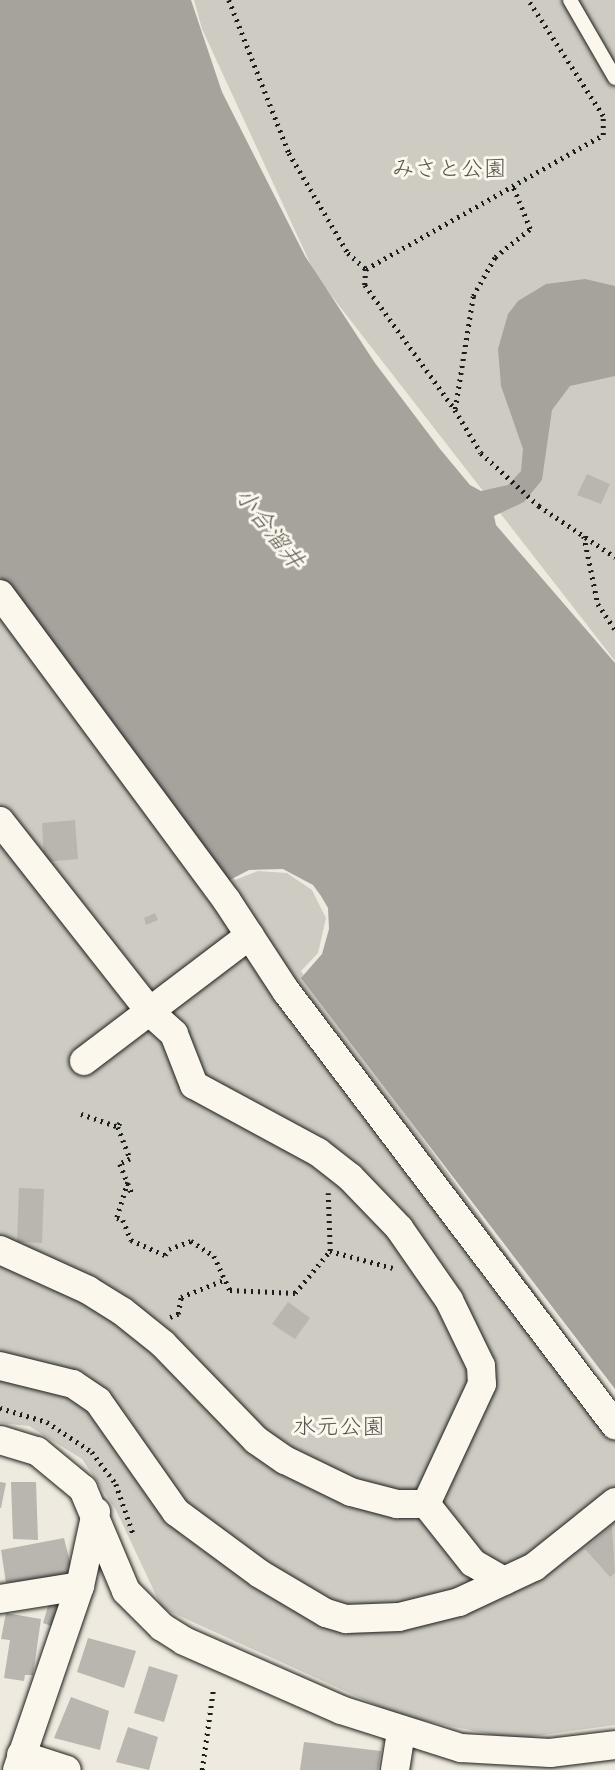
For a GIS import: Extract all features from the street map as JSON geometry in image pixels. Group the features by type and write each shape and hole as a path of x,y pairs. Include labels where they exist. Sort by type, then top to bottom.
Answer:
{"street":[{"path":"0,594 250,935 286,991 615,1425"},
{"path":"0,821 151,1013 174,1034 194,1085 329,1161 399,1228 449,1300 481,1366 482,1384 426,1504"},
{"path":"84,1061 151,1013 250,935"},
{"path":"0,1250 88,1290 122,1311 163,1344 256,1440 285,1460 351,1492 397,1504 426,1504"},
{"path":"0,1366 73,1384 98,1401 176,1513 260,1574 326,1614 346,1619 412,1615 504,1581 534,1567 615,1502"},
{"path":"0,1440 37,1451 65,1469 96,1511 126,1591 162,1627 282,1687 401,1731 500,1753 550,1753 615,1745"},
{"path":"426,1504 473,1563 504,1581"},
{"path":"67,1770 19,1762 80,1586 96,1511"},
{"path":"0,1599 80,1586"},
{"path":"395,1770 401,1731"}],"lane":[{"path":"570,0 615,78"}],"path":[{"path":"229,0 289,153 348,253 366,269"},
{"path":"366,269 603,135 603,116 528,0"},
{"path":"455,410 473,296 495,257 530,229 513,187"},
{"path":"366,269 365,285 455,410 481,453 539,506 615,556"},
{"path":"584,536 598,604 615,629"},
{"path":"81,1115 119,1125 130,1160 120,1164 132,1194"},
{"path":"128,1182 117,1218 124,1220 131,1240 165,1255 169,1249 191,1241 214,1256 230,1290 295,1293 330,1251 329,1161"},
{"path":"330,1251 406,1271 429,1272"},
{"path":"160,1321 178,1314 181,1297 225,1280"},
{"path":"202,1770 213,1691"}],"green space":[{"name":"みさと公園","path":"194,0 615,0 615,661 316,276 202,29"},
{"name":"水元公園","path":"0,562 235,880 258,871 287,873 312,890 326,918 318,953 301,971 615,1402 615,1725 515,1739 400,1716 162,1608 116,1510 82,1459 29,1426 0,1423"}],"water":[{"name":"小合溜井","path":"0,0 191,0 222,92 305,256 375,363 440,449 470,485 481,491 508,485 521,471 523,449 501,386 498,349 508,314 518,301 546,284 585,279 615,286 615,376 570,386 552,410 542,480 524,502 494,516 496,525 615,663 615,1389 301,978 322,954 329,929 328,908 313,885 283,869 249,870 226,882 0,577"}],"building":[{"path":"587,474 610,484 601,504 577,495"},
{"path":"75,820 78,859 44,862 42,823"},
{"path":"155,913 158,920 146,925 144,918"},
{"path":"19,1188 44,1189 42,1243 17,1242"},
{"path":"288,1302 310,1318 295,1339 272,1324"},
{"path":"0,1482 6,1483 1,1508 0,1508"},
{"path":"11,1482 36,1482 38,1540 13,1539"},
{"path":"612,1526 615,1573 610,1577 585,1549"},
{"path":"64,1538 73,1574 6,1583 1,1550"},
{"path":"49,1603 61,1603 54,1627 43,1623"},
{"path":"6,1613 41,1619 33,1675 25,1675 24,1681 4,1678 10,1640 1,1639"},
{"path":"88,1638 136,1651 124,1688 77,1672"},
{"path":"149,1666 178,1675 164,1722 134,1713"},
{"path":"71,1697 109,1711 100,1750 54,1738"},
{"path":"128,1727 158,1737 149,1770 116,1762"},
{"path":"304,1742 381,1751 378,1770 300,1770"}]}
